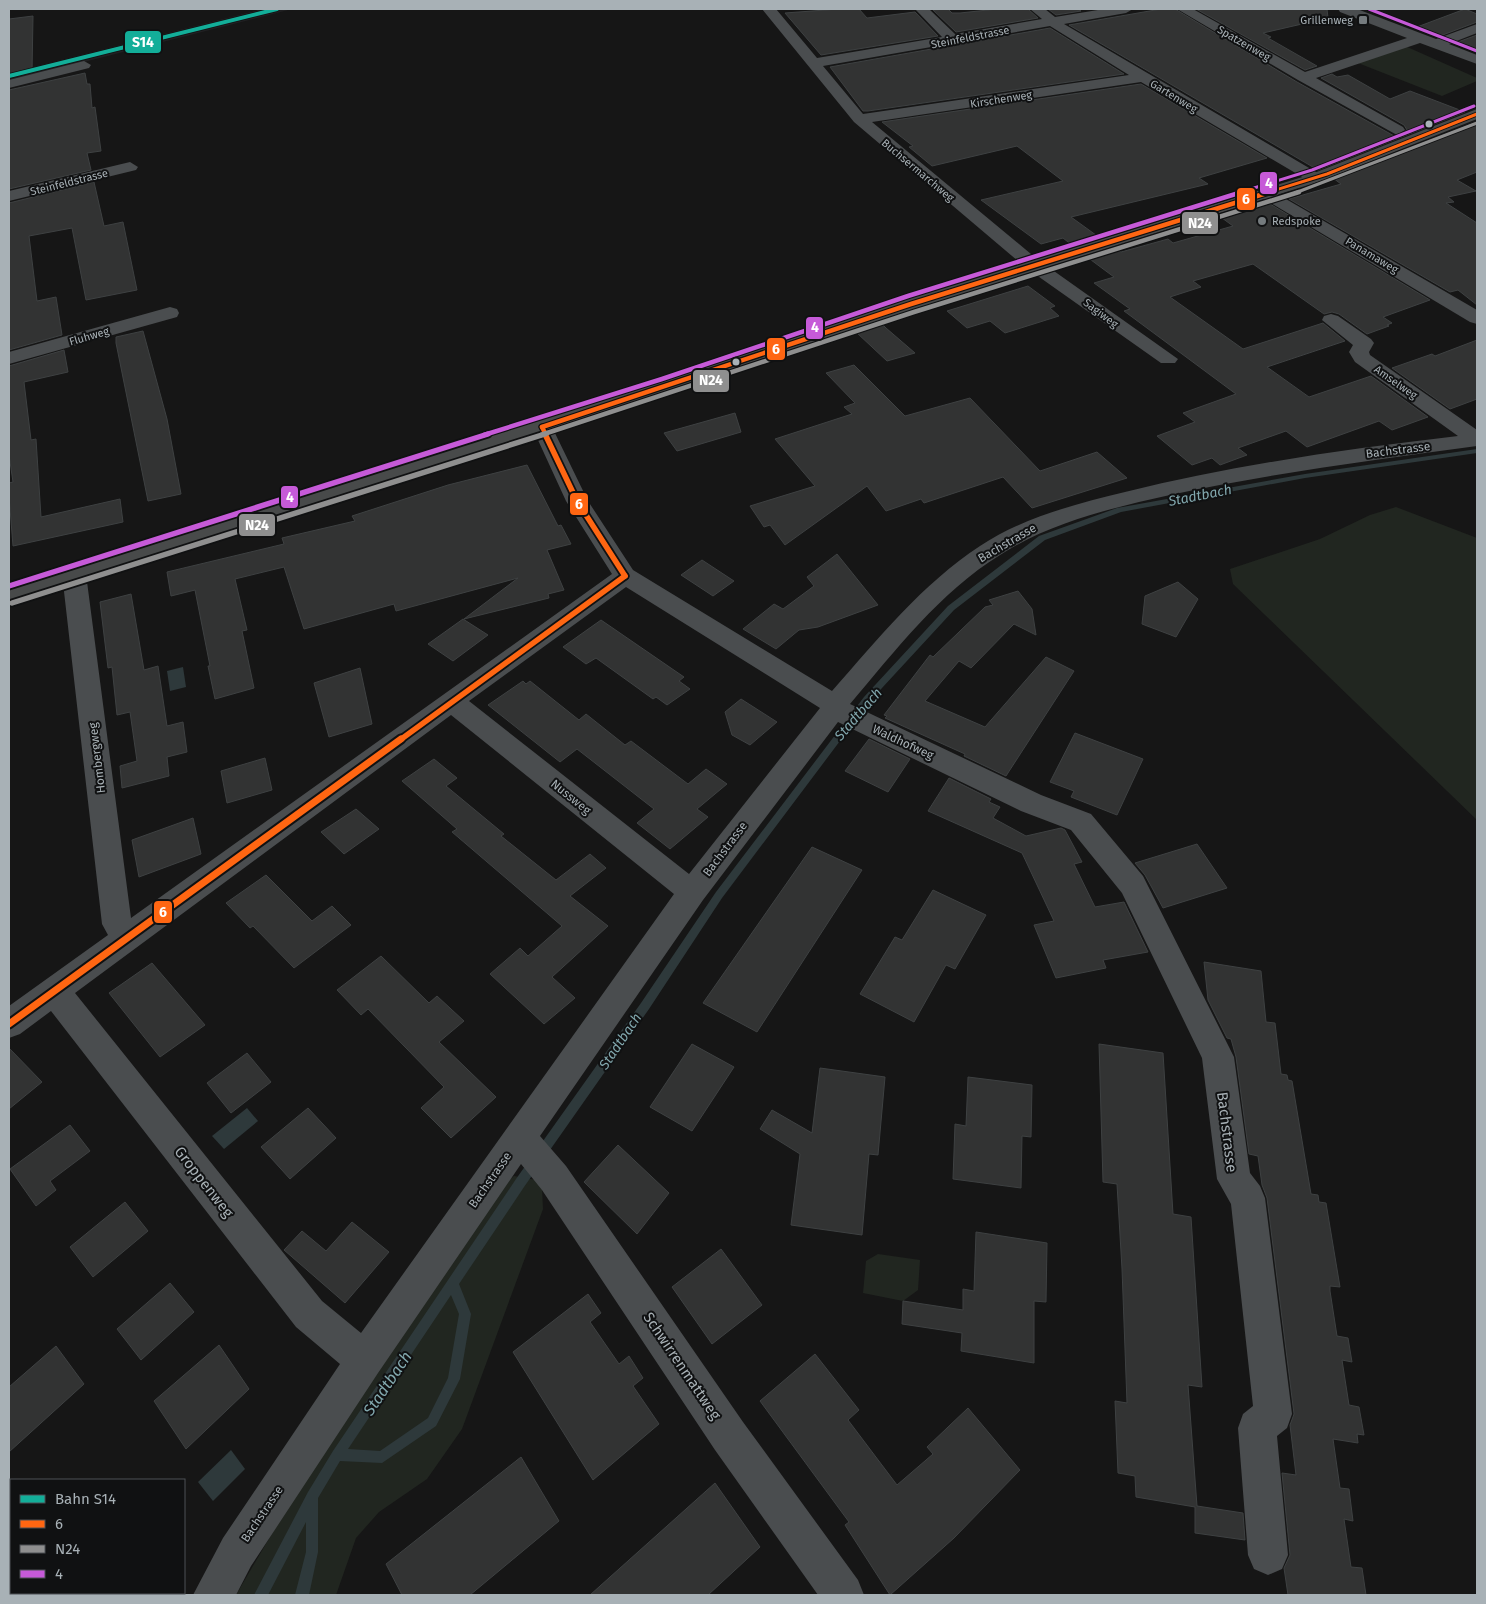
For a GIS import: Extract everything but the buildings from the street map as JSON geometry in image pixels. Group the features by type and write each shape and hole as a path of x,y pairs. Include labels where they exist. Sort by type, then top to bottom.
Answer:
{"main road":[{"path":"9,595 542,427 1034,265 1315,178 1477,114"}],"street":[{"name":"Buchsermarchweg","path":"769,9 859,119 1034,265"},
{"path":"922,9 953,40"},
{"name":"Gartenweg","path":"1037,9 1052,21 1143,77 1315,178"},
{"name":"Steinfeldstrasse","path":"813,63 1126,9"},
{"name":"Spatzenweg","path":"1184,9 1396,130"},
{"path":"1345,9 1477,60"},
{"path":"1438,44 1477,28"},
{"path":"1303,77 1422,38"},
{"path":"9,84 84,65"},
{"name":"Kirschenweg","path":"859,119 1143,77"},
{"name":"Steinfeldstrasse","path":"9,196 130,167"},
{"name":"Panamaweg","path":"1267,193 1477,318"},
{"name":"Sagiweg","path":"1034,265 1049,274 1143,344 1168,359"},
{"name":"Fluhweg","path":"9,358 170,313"},
{"name":"Amselweg","path":"1331,320 1364,342 1359,352 1362,358 1477,440"},
{"name":"Waldhofweg","path":"542,427 578,502 625,576 846,713 1031,803 1081,822"},
{"name":"Bachstrasse","path":"214,1595 237,1552 365,1360 520,1136 628,987 693,892 760,802 826,720 846,713 912,617 954,578 988,551 1034,526 1088,508 1197,482 1371,453 1477,440"},
{"name":"Hombergweg","path":"74,574 117,924 128,937"},
{"path":"9,1024 625,576"},
{"name":"Nussweg","path":"451,701 677,882 693,892"},
{"name":"Bachstrasse","path":"1081,822 1133,885 1218,1057 1234,1179 1248,1198 1273,1414 1257,1428 1268,1555"},
{"name":"Groppenweg","path":"55,992 309,1314 365,1360"},
{"name":"Schwirrenmattweg","path":"520,1136 554,1178 729,1436 843,1595"}],"shaded area":[{"path":"263,9 292,9 9,81 9,73"},
{"path":"1405,46 1477,78 1477,81 1442,96 1358,63"},
{"path":"1396,507 1477,538 1477,820 1233,584 1230,569 1320,539 1370,515"},
{"path":"183,667 186,687 170,691 167,671"},
{"path":"247,1108 258,1121 224,1149 212,1136"},
{"path":"514,1176 536,1180 542,1188 543,1209 462,1429 427,1479 379,1512 356,1538 336,1595 236,1595 315,1460 502,1186"},
{"path":"878,1254 920,1260 918,1290 903,1301 863,1293 866,1261"},
{"path":"231,1450 245,1469 213,1501 198,1482"}],"waterway":[{"name":"Stadtbach","path":"337,1455 520,1183 645,1006 719,895 867,699 951,608 1042,538 1120,510 1305,476 1477,451"},
{"name":"Stadtbach","path":"337,1455 382,1457 432,1422 454,1379 465,1314 453,1285"},
{"name":"Stadtbach","path":"261,1595 312,1496 337,1455"},
{"name":"Stadtbach","path":"302,1595 312,1552 312,1498"}],"rail line":[{"name":"S14","path":"9,76 277,9"}],"transit line":[{"name":"4","path":"1369,9 1477,51"},
{"name":"4","path":"9,586 662,379 908,296 1312,170 1474,106"},
{"name":"6","path":"542,427 911,304 1327,174 1477,114"},
{"name":"N24","path":"12,603 668,395 914,312 1318,186 1477,123"},
{"name":"6","path":"542,427 577,501 625,576"},
{"name":"6","path":"9,1024 625,576"}],"place":[{"name":"Grillenweg","path":"1363,20"},
{"name":"Redspoke","path":"1262,221"}]}
